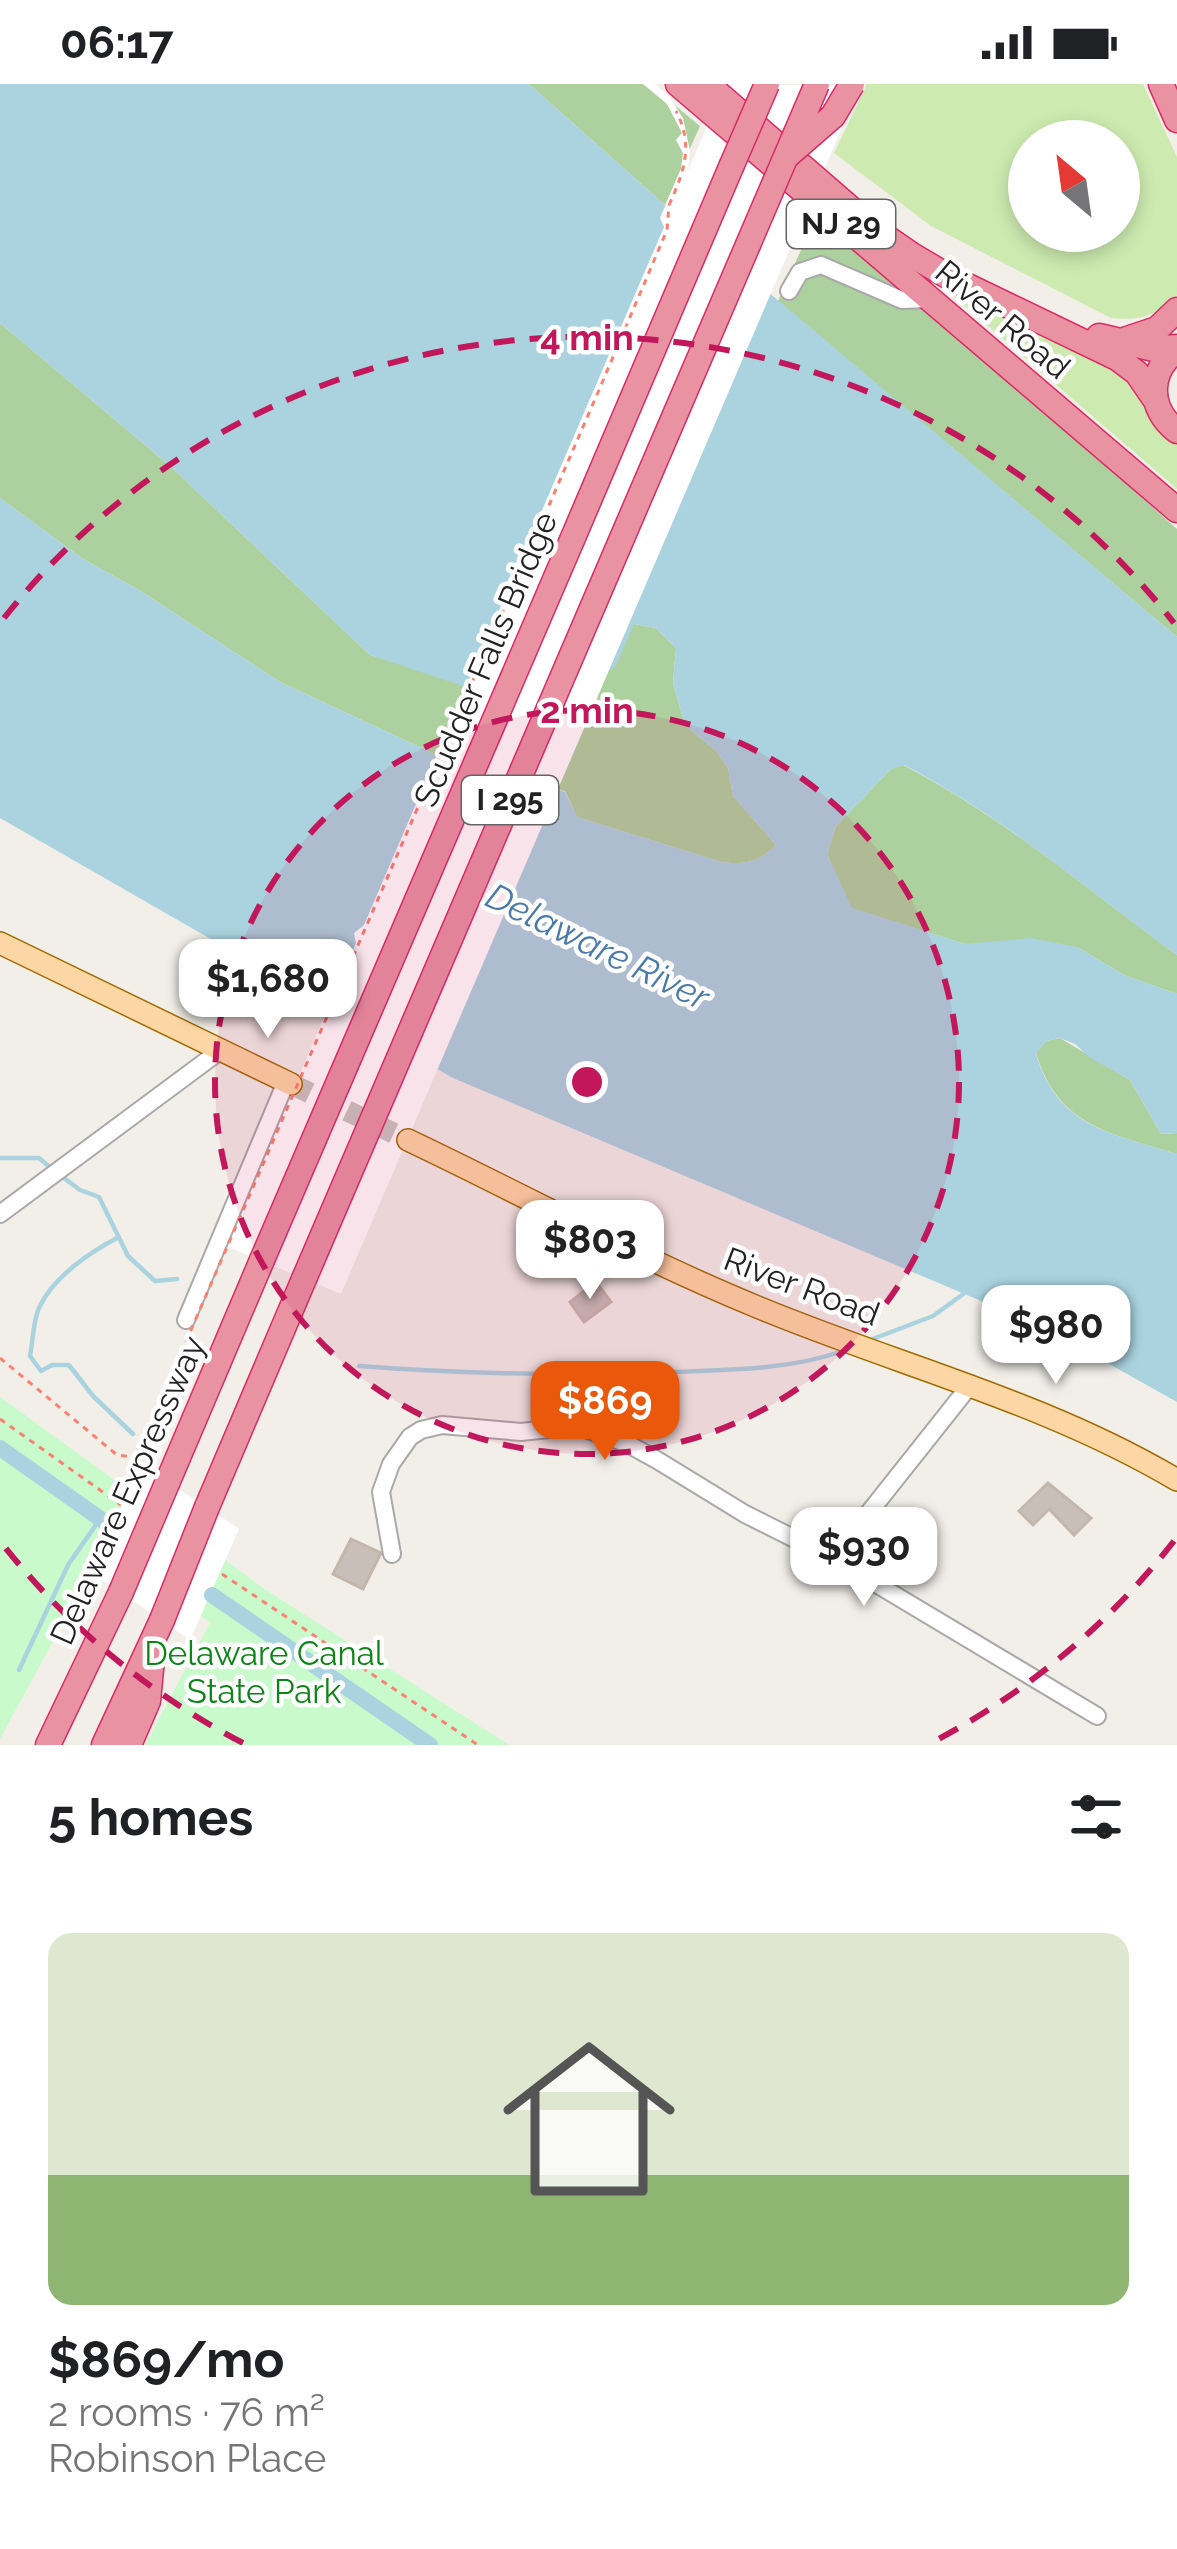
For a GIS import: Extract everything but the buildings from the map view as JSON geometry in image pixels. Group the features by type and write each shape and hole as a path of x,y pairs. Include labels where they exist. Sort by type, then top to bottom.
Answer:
{"highway":[{"path":"707,84 880,232 1006,362"},
{"path":"727,84 919,243 1098,336 1154,349 1177,348"},
{"name":"Scudder Falls Bridge","path":"262,1260 767,84"},
{"name":"I 295","path":"104,1745 158,1630 817,84"},
{"path":"781,162 833,116 852,84"},
{"path":"1161,84 1177,120"},
{"name":"River Road","path":"675,94 994,357 1006,362 1177,510"},
{"path":"880,232 950,278 1117,358 1137,373 1158,412 1177,431"},
{"path":"1098,336 1137,338 1177,310"},
{"path":"1154,398 1160,367 1177,348"},
{"name":"Delaware Expressway","path":"47,1745 121,1592 262,1260"},
{"path":"129,1745 148,1701 158,1630"}],"main road":[{"path":"0,943 289,1083"},
{"name":"River Road","path":"408,1140 679,1273 1084,1430 1177,1480"}],"street":[{"path":"789,291 800,272 820,265 902,300 928,299"},
{"path":"0,1214 221,1050"},
{"path":"186,1320 289,1083"},
{"path":"833,1558 971,1384"},
{"path":"392,1554 381,1492 391,1464 410,1437 442,1425 521,1432 577,1426 628,1444 745,1514 833,1558 1097,1716"}],"path":[{"path":"0,1358 117,1455 132,1457 138,1452 667,230 669,205 685,170 688,142 675,94"},
{"path":"0,1419 121,1505"},
{"path":"222,1574 478,1745"}],"green space":[{"path":"529,84 649,84 700,126 665,205"},
{"path":"867,84 1143,84 1177,157 1177,295 1147,315 1111,318 931,226 834,153"},
{"path":"815,219 976,349 1177,529 1177,637 778,301"},
{"path":"937,282 1128,376 1177,440 1177,489"},
{"path":"0,323 170,466 370,655 413,667 634,624 656,628 676,648 673,683 685,725 716,751 728,768 733,796 776,845 752,861 721,862 577,817 565,791 462,772 426,750 280,682 83,559 0,498"},
{"path":"903,765 1010,830 1177,955 1177,994 1124,975 1077,947 965,944 851,908 827,854 836,826 891,769"},
{"path":"1060,1038 1130,1080 1161,1134 1177,1133 1177,1154 1091,1124 1058,1098 1036,1053 1046,1041"},
{"name":"Delaware Canal State Park","path":"0,1397 266,1590 509,1745 145,1745 210,1623 157,1580 99,1556 0,1739"}],"water":[{"name":"Delaware River","path":"0,84 529,84 665,205 1177,637 1177,955 1010,830 904,765 891,769 836,826 827,854 852,908 965,944 1031,938 1077,947 1124,975 1177,994 1177,1133 1161,1134 1130,1080 1075,1044 1060,1038 1046,1041 1036,1054 1046,1079 1074,1113 1111,1133 1177,1154 1177,1402 1045,1328 453,1078 0,818 0,498 83,559 280,682 426,750 462,772 498,774 565,792 577,817 721,862 752,861 776,845 733,796 728,768 716,751 685,725 673,683 676,648 656,628 634,624 615,667 542,702 520,705 370,655 170,466 0,323"}],"pier":[{"path":"643,84 655,84 683,118 690,151 688,171 725,84 860,86 341,1294 226,1246 356,943 354,933 364,925 513,578 512,565 521,559 664,227 660,218 681,169 683,153 676,140 682,133 667,104"},
{"path":"139,1463 239,1529 190,1640 94,1574"}],"waterway":[{"path":"0,1158 39,1158 51,1168"},
{"path":"60,1175 99,1197 128,1256 155,1281 177,1279"},
{"path":"119,1237 73,1266 53,1286 35,1319 30,1356 41,1371 69,1365 133,1434"},
{"path":"870,1340 933,1316 966,1292"},
{"path":"359,1366 514,1374 631,1373 757,1368 843,1351"},
{"path":"0,1448 112,1527"},
{"path":"19,1670 68,1565 100,1519"},
{"path":"212,1595 430,1745"}],"tunnel":[{"path":"291,1084 408,1140"}]}
